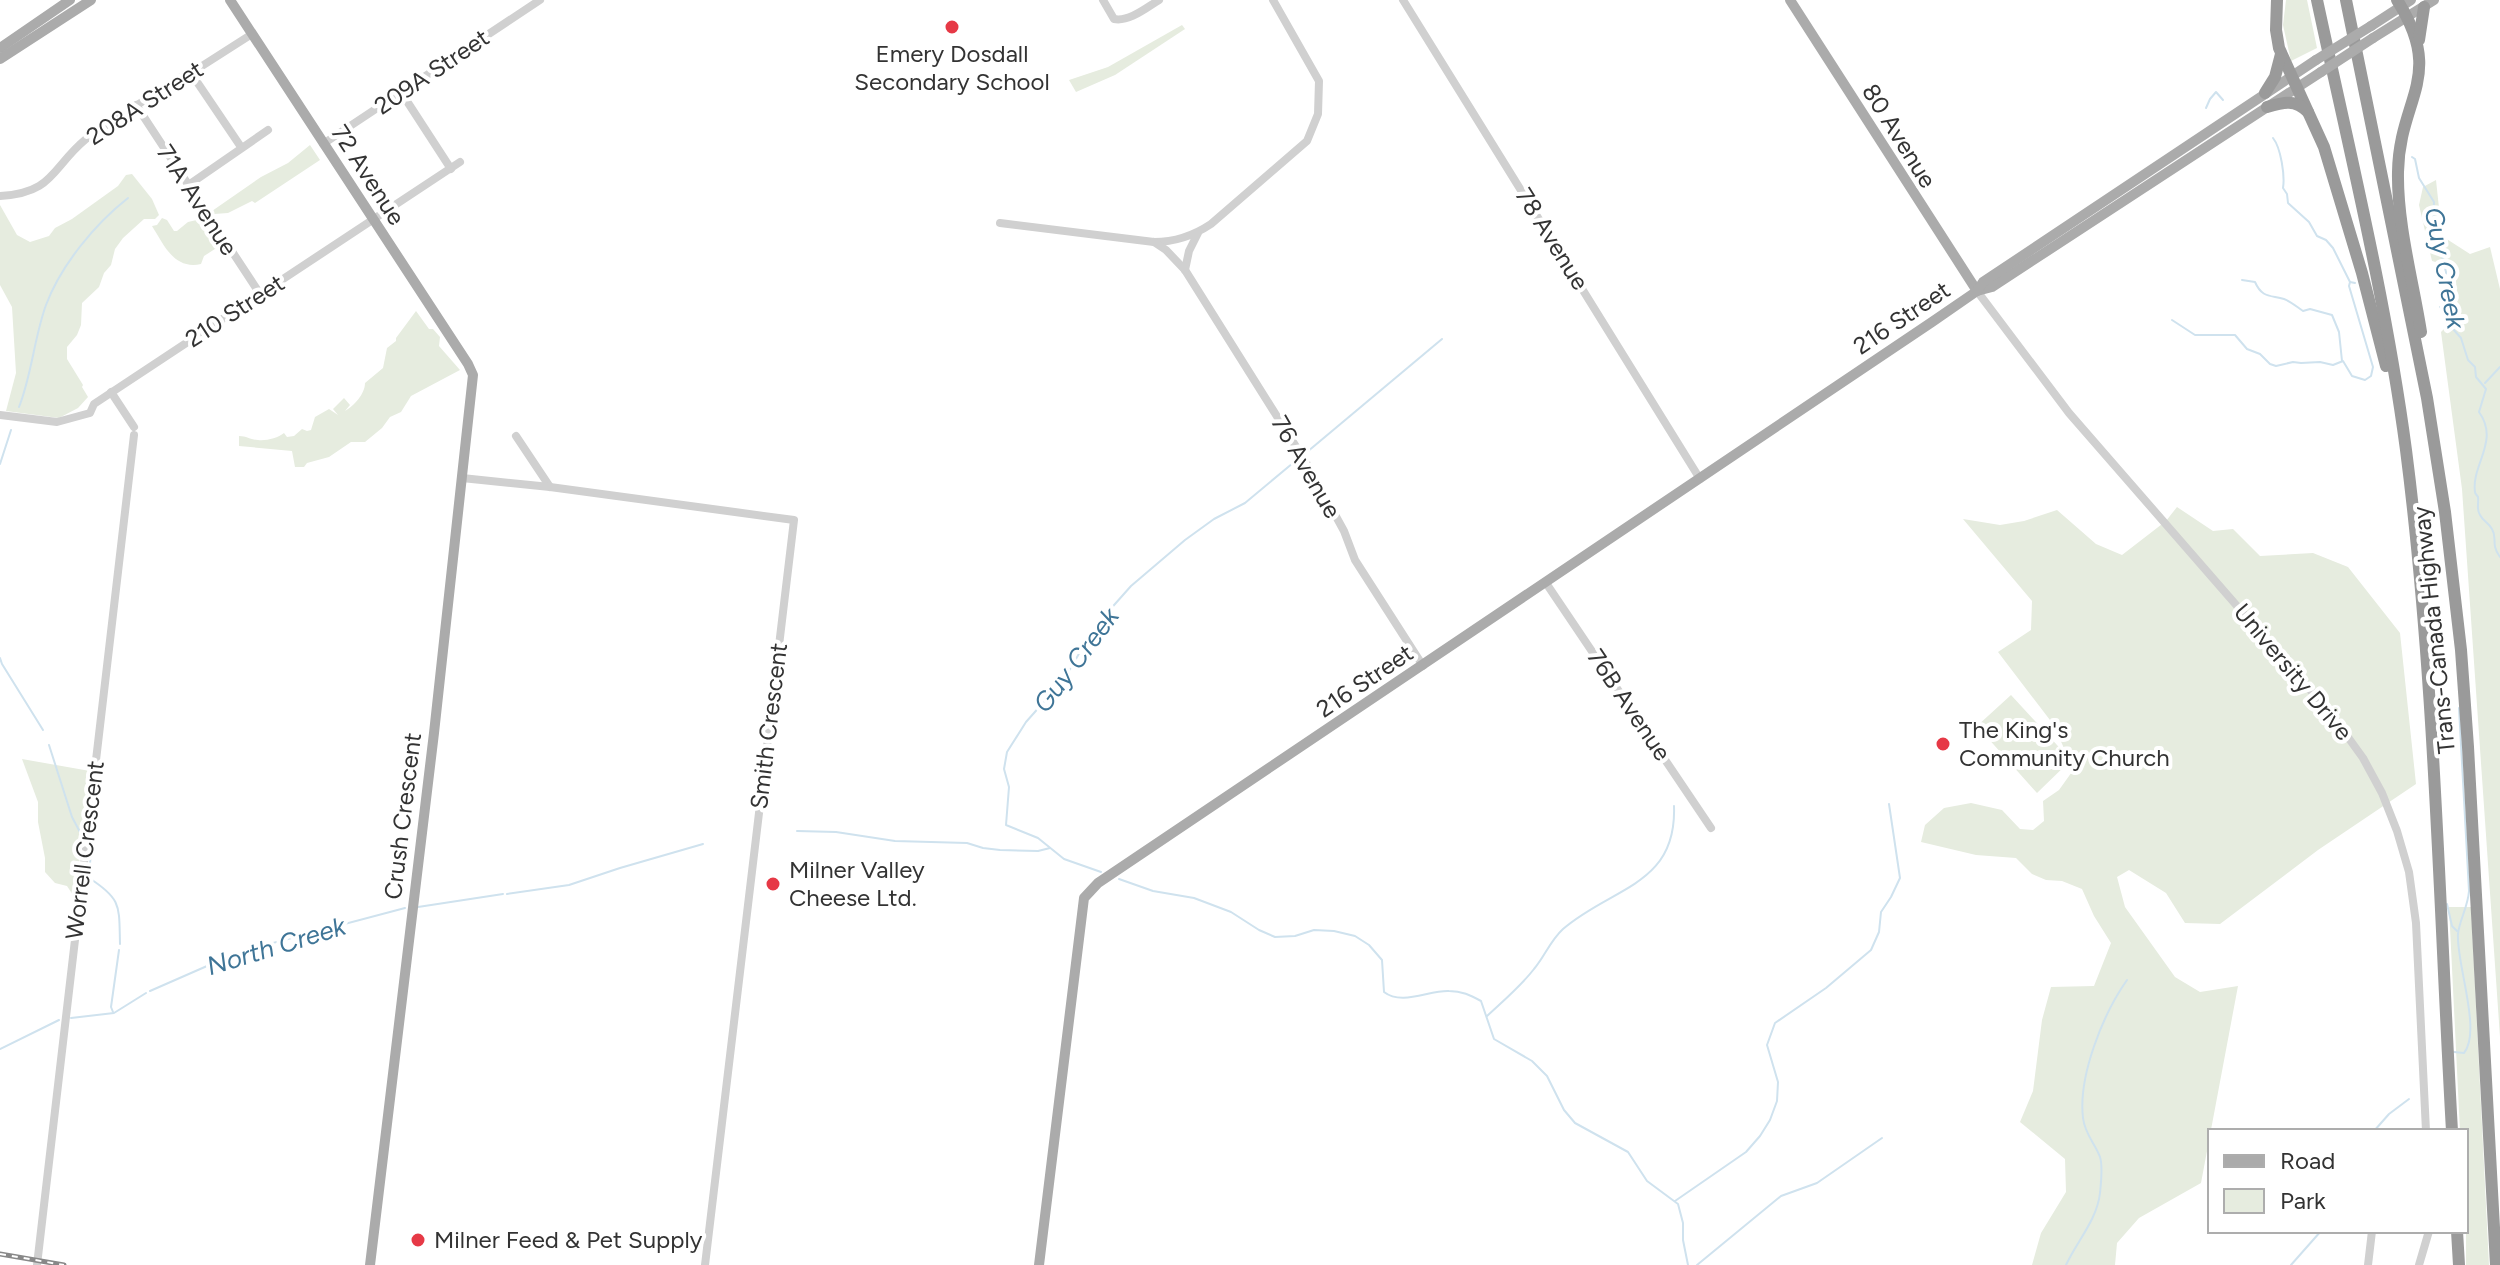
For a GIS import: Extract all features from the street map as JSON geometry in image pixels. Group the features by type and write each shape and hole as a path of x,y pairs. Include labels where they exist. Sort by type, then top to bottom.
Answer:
{"highway":[{"path":"2277,0 2276,30 2281,54 2324,147 2401,415"},
{"name":"Trans-Canada Highway","path":"2317,0 2386,320 2411,491 2427,655 2452,1129"},
{"name":"Trans-Canada Highway","path":"2346,0 2427,398 2445,512 2461,650 2496,1265"},
{"path":"2418,43 2429,4"},
{"path":"2404,6 2418,43 2421,61 2419,81 2402,135 2398,174 2428,379 2427,398"},
{"path":"2265,93 2275,77 2281,54"},
{"path":"2267,107 2293,102 2313,120"},
{"path":"2457,1233 2459,1265"}],"main road":[{"path":"0,48 70,0"},
{"path":"0,59 91,0"},
{"name":"72 Avenue","path":"230,0 472,371"},
{"name":"80 Avenue","path":"1790,0 1977,291"},
{"name":"216 Street","path":"1977,291 1992,287 2267,107 2316,60 2404,6 2429,4"},
{"name":"216 Street","path":"1039,1265 1084,898 1098,883 1700,479 1977,291 1986,280 2265,93 2321,72 2373,38 2404,6"},
{"name":"Crush Crescent","path":"370,1265 472,371"}],"street":[{"name":"209A Street","path":"323,144 540,0"},
{"path":"1103,0 1114,19 1125,19 1159,0"},
{"path":"1000,223 1169,242 1198,233 1271,174 1307,141 1318,114 1319,81 1273,0"},
{"name":"78 Avenue","path":"1403,0 1700,479"},
{"name":"208A Street","path":"1,196 37,189 51,179 75,148 136,105 252,34"},
{"path":"191,73 241,147"},
{"path":"401,92 451,169"},
{"name":"71A Avenue","path":"136,105 260,294"},
{"path":"187,186 268,130"},
{"name":"210 Street","path":"0,415 49,422 66,421 79,414 90,413 94,404 111,392 460,162"},
{"path":"1185,270 1189,251 1198,233"},
{"name":"76 Avenue","path":"1154,242 1185,270 1310,469 1344,531 1355,560 1423,666"},
{"name":"University Drive","path":"1977,291 2069,413 2332,715 2373,775 2397,831 2413,898 2426,1129"},
{"name":"Worrell Crescent","path":"37,1265 134,431 111,392"},
{"path":"516,436 550,487"},
{"name":"Smith Crescent","path":"462,478 794,520 705,1265"},
{"name":"76B Avenue","path":"1546,583 1711,828"},
{"path":"2368,1265 2372,1233"},
{"path":"2419,1265 2428,1233"}],"green space":[{"path":"2286,0 2307,0 2317,48 2291,61 2283,25"},
{"path":"1182,25 1185,29 1115,75 1076,92 1069,80 1108,67"},
{"path":"310,145 320,160 255,203 252,201 228,213 214,214 212,211 261,177 288,163"},
{"path":"132,174 152,199 159,215 155,219 144,219 123,238 99,287 82,303 81,325 67,347 67,359 88,397 78,408 59,418 6,411 16,373 12,307 0,285 0,205 17,235 30,242 49,236 55,228 118,186 126,175"},
{"path":"2436,180 2442,236 2470,254 2490,247 2500,289 2500,1037 2462,489 2441,332 2458,315 2453,267 2432,261 2419,205 2423,187"},
{"path":"162,218 174,231 188,222 201,219 218,247 204,256 201,264 192,265 177,260 152,226"},
{"path":"416,311 429,329 440,337 439,346 460,370 411,396 401,412 390,417 365,442 351,442 329,457 307,463 304,467 295,467 292,451 239,446 239,436 265,440 284,433 287,437 294,436 302,429 311,430 315,417 329,409 338,415 333,409 344,398 350,405 345,411 348,409 361,395 365,383 383,368 387,348 396,341"},
{"path":"2177,507 2213,531 2233,529 2260,556 2313,553 2348,567 2400,633 2416,784 2318,850 2220,924 2185,923 2166,893 2129,870 2117,877 2125,907 2175,977 2200,992 2238,986 2211,1129 2208,1129 2201,1183 2139,1218 2117,1243 2115,1265 2032,1265 2041,1233 2066,1192 2065,1159 2020,1122 2033,1091 2042,1020 2051,987 2094,986 2111,943 2082,889 2032,874 2016,858 1976,855 1921,842 1925,825 1944,808 1971,803 2002,810 2020,829 2033,830 2044,821 2043,801 2059,790 2074,769 2070,761 2037,793 1977,726 2011,695 2068,757 2053,724 1998,652 2031,630 2032,601 1963,519 2000,525 2057,510 2096,544 2122,555 2166,521"},
{"path":"22,759 90,771 75,898 67,886 55,883 45,872 38,802"},
{"path":"2449,907 2471,907 2489,1265 2466,1265 2468,1129 2460,1129"}],"waterway":[{"path":"2206,108 2216,92 2223,100"},
{"path":"2273,138 2280,155 2283,188 2288,203 2309,222 2317,236 2333,248 2350,282 2355,283"},
{"name":"Guy Creek","path":"2412,157 2419,178 2434,202 2433,225 2441,244 2446,272 2445,294 2453,318 2453,329 2461,338 2468,360 2475,367 2476,377 2486,389 2479,412 2485,423 2486,443 2477,472 2475,492 2479,513 2492,529 2500,557"},
{"path":"19,407 52,290 80,246 128,198"},
{"path":"2242,280 2255,282 2264,293 2286,300 2303,311 2310,309 2332,315 2339,332 2342,361"},
{"path":"2172,320 2195,335 2235,335 2247,349 2276,366 2293,362 2333,365 2343,361 2352,376 2365,380 2371,376 2373,367 2350,282"},
{"path":"2440,307 2450,312"},
{"name":"Guy Creek","path":"1307,452 1442,339"},
{"path":"2485,383 2500,367"},
{"path":"0,464 11,430"},
{"name":"Guy Creek","path":"1101,872 1064,859 1038,838 1006,825 1009,787 1004,769 1007,752 1026,722 1065,678 1107,613 1131,586 1185,540 1214,519 1245,503 1293,463"},
{"path":"0,658 43,730"},
{"path":"2454,1052 2464,1053 2469,1043 2470,1029 2458,947 2458,934 2469,891 2459,708"},
{"path":"49,745 72,817 81,834"},
{"path":"1675,1201 1746,1152 1770,1120 1777,1101 1778,1082 1767,1045 1775,1023 1826,988 1871,950 1879,932 1881,912 1900,878 1889,804"},
{"path":"1487,1016 1529,975 1563,929 1638,882 1653,869 1665,853 1672,833 1674,806"},
{"name":"North Creek","path":"797,831 836,832 895,841 967,843 1000,850 1038,851 1050,848"},
{"name":"North Creek","path":"507,894 569,885 703,844"},
{"path":"91,850 89,878 113,898 118,912 120,944"},
{"name":"Guy Creek","path":"1119,879 1153,891 1194,898 1231,912 1275,937 1295,936 1314,930 1355,936 1369,945 1382,960 1384,992 1391,996 1407,998 1454,991 1481,1001 1494,1039 1532,1061 1547,1076 1564,1110 1575,1123 1628,1152 1647,1181 1678,1204 1688,1265"},
{"name":"North Creek","path":"418,907 503,894"},
{"path":"2447,904 2452,926 2457,931"},
{"name":"North Creek","path":"150,991 239,952 405,908"},
{"path":"113,1012 111,1007 119,950"},
{"path":"2066,1265 2091,1221 2098,1203 2102,1175 2101,1161 2083,1118 2082,1101 2088,1065 2109,1010 2127,980"},
{"name":"North Creek","path":"71,1018 114,1013 146,993"},
{"name":"North Creek","path":"0,1049 59,1020"},
{"name":"Guy Creek","path":"2376,1129 2409,1099"},
{"path":"1697,1265 1781,1196 1817,1183 1882,1138"},
{"name":"Guy Creek","path":"2291,1265 2319,1233"}],"railway":[{"path":"0,1254 64,1265"}],"place":[{"name":"Emery Dosdall Secondary School","path":"952,27"},
{"name":"The King's Community Church","path":"1943,744"},
{"name":"Milner Valley Cheese Ltd.","path":"773,884"},
{"name":"Milner Feed & Pet Supply","path":"418,1240"}]}
